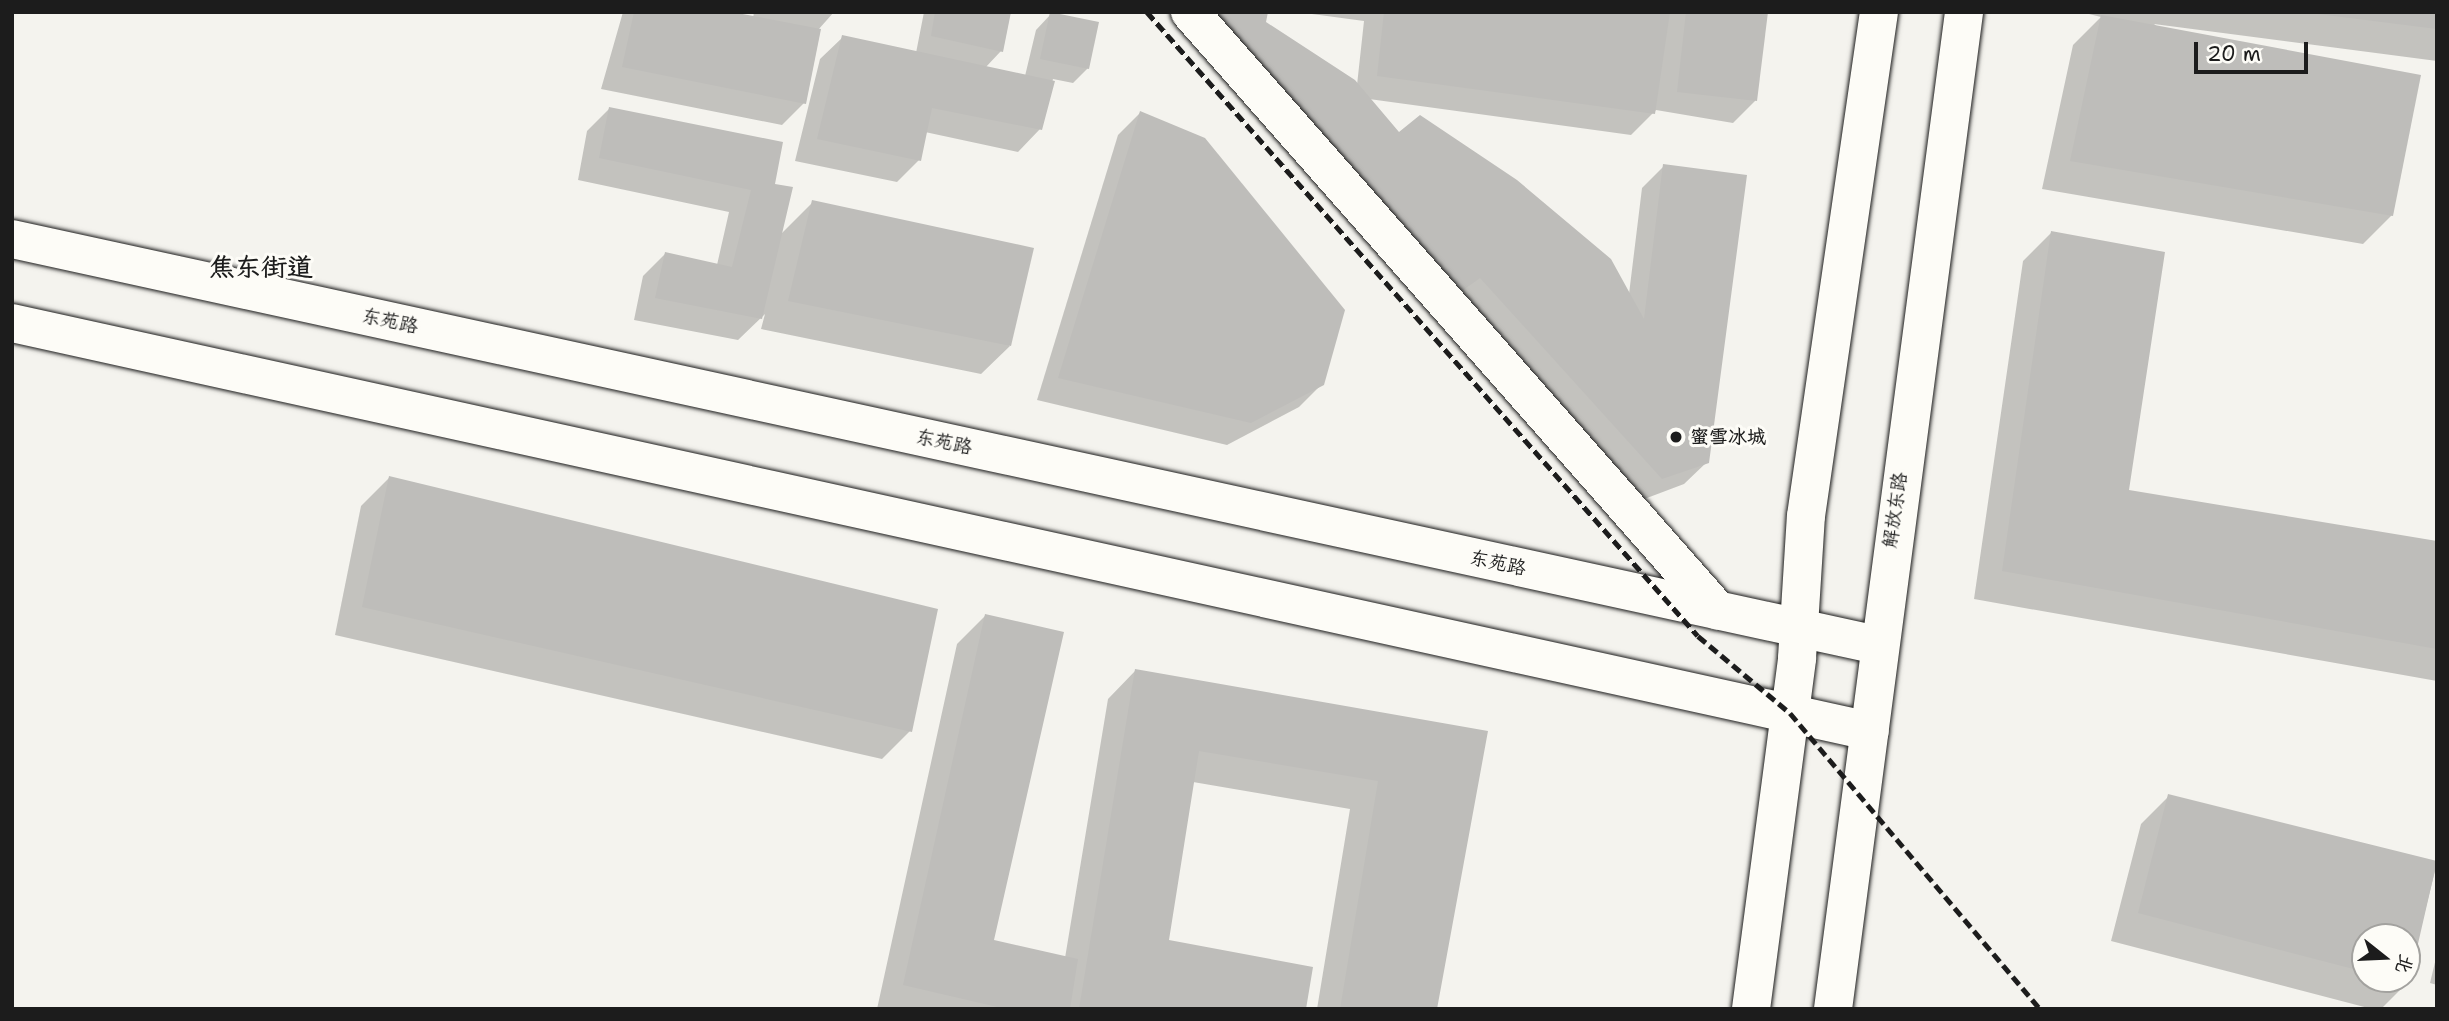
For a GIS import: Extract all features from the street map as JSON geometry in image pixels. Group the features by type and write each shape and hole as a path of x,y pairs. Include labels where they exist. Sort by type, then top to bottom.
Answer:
{"main road":[{"path":"1190,12 1718,611"},
{"path":"1751,1009 1790,713 1806,516 1879,12"},
{"name":"解放东路","path":"1833,1009 1870,731 1877,645 1964,12"},
{"name":"东苑路","path":"12,239 1877,645"},
{"path":"12,323 1870,731"}],"building":[{"path":"634,12 732,12 821,29 806,104 622,67"},
{"path":"935,12 1011,12 1003,52 931,36"},
{"path":"1050,12 1099,22 1089,69 1040,59"},
{"path":"1214,12 1268,12 1266,22 1355,80 1399,132 1420,115 1517,180 1611,259 1644,319 1663,164 1747,175 1709,463 1662,479 1480,278 1462,291 1213,20"},
{"path":"1384,12 1670,12 1655,114 1377,76"},
{"path":"1686,12 1768,12 1757,101 1677,92"},
{"path":"2318,12 2437,12 2437,29 2318,14"},
{"path":"2101,15 2421,75 2393,216 2070,161"},
{"path":"842,35 1055,81 1042,130 932,108 921,161 817,139"},
{"path":"609,107 783,142 775,184 793,187 762,319 655,298 665,252 732,267 751,190 599,158"},
{"path":"1140,111 1205,138 1345,310 1324,385 1251,423 1058,378"},
{"path":"812,200 1034,248 1011,346 788,301"},
{"path":"2051,231 2165,252 2129,490 2437,541 2437,649 2002,571"},
{"path":"389,476 938,609 912,732 362,607"},
{"path":"985,614 1064,632 994,940 1078,959 1070,1009 1006,1009 903,985"},
{"path":"1135,669 1488,731 1437,1009 1340,1009 1378,781 1199,751 1169,940 1313,967 1306,1009 1079,1009"},
{"path":"2168,794 2437,861 2421,931 2421,923 2351,923 2351,968 2138,913"}],"railway":[{"path":"1147,12 1698,636 1790,713 2040,1009"}],"place":[{"name":"蜜雪冰城","path":"1676,437"}],"district":[{"name":"焦东街道","path":"261,267"}]}
